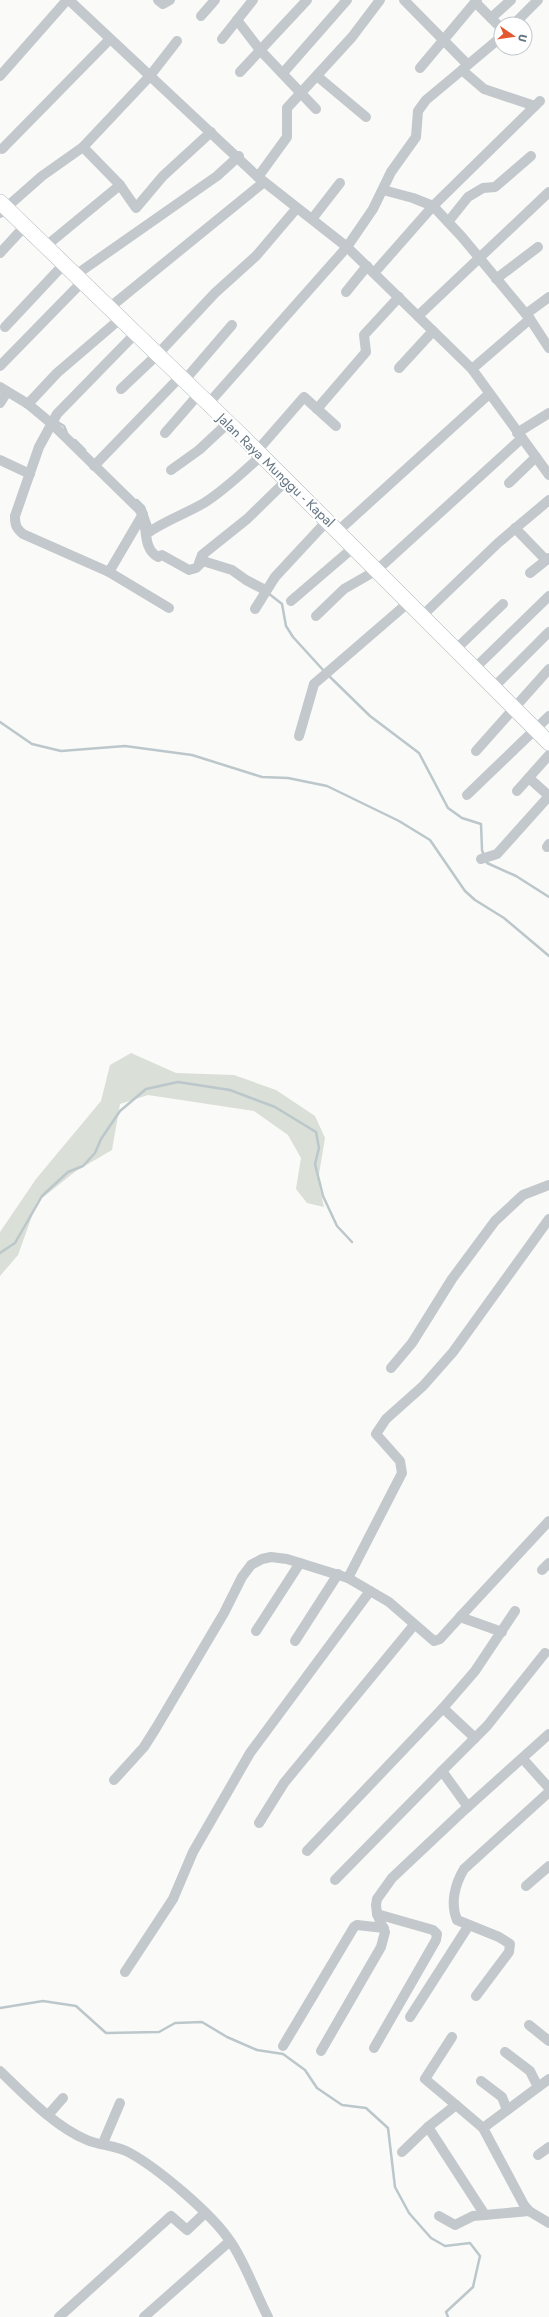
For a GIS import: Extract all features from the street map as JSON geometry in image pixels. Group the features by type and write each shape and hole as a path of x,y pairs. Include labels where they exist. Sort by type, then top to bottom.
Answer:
{"street":[{"path":"0,76 68,0 149,77 239,156 261,180 296,209 312,219 347,247 371,269 472,369 549,475"},
{"path":"158,0 163,4 170,0"},
{"path":"201,16 215,0"},
{"path":"222,39 253,0"},
{"path":"240,72 307,0"},
{"path":"283,73 347,0"},
{"path":"109,308 261,180 287,137 288,130 286,111 352,37 380,0"},
{"path":"346,292 537,104 484,89 444,40 404,0"},
{"path":"420,68 476,1 491,18 511,0"},
{"path":"522,16 538,0"},
{"path":"237,20 260,50 283,73 300,94 316,109"},
{"path":"2,149 110,39"},
{"path":"2,208 42,176 83,147 149,77 177,41"},
{"path":"165,433 203,400 347,247 373,209 391,172 416,137 418,111 426,100 493,44"},
{"path":"317,76 366,117"},
{"path":"83,147 120,185 136,208 163,176 211,132"},
{"path":"0,366 80,278 217,176 239,156"},
{"path":"448,222 468,197 483,188 495,187 530,156"},
{"path":"312,219 340,183"},
{"path":"46,246 120,185"},
{"path":"383,190 413,198 433,206 479,257 528,317 546,336 549,348"},
{"path":"418,316 549,192"},
{"name":"Jalan Raya Munggu - Kapal","path":"2,208 65,263 135,334 259,453 423,615 549,743"},
{"path":"121,389 157,355 195,313 256,256 296,209"},
{"path":"0,253 24,226"},
{"path":"496,279 538,247"},
{"path":"5,327 65,263"},
{"path":"317,409 366,352 364,335 399,297"},
{"path":"472,369 549,297"},
{"path":"28,404 57,374 120,319"},
{"path":"94,466 182,379 232,325"},
{"path":"399,368 433,331"},
{"path":"135,334 57,414 39,447 15,516 16,528 22,534 110,572 169,608"},
{"path":"0,403 3,389 28,404 52,424 143,514 148,546 158,557 162,555 189,570 196,568 202,555 247,519 286,481"},
{"path":"255,609 265,590 300,548 332,526 489,394"},
{"path":"146,534 162,523 204,503 229,484 259,453 304,397 336,426"},
{"path":"316,616 344,589 377,570 519,435 549,413"},
{"path":"171,470 199,450 228,423"},
{"path":"509,483 536,457"},
{"path":"0,460 30,474"},
{"path":"423,615 515,528 549,500"},
{"path":"110,572 143,514"},
{"path":"515,528 548,559 530,573"},
{"path":"291,601 354,547"},
{"path":"199,563 203,560 240,573 246,580 265,590"},
{"path":"474,668 549,596"},
{"path":"299,736 314,684 409,602"},
{"path":"456,649 503,604"},
{"path":"494,687 549,632"},
{"path":"476,751 549,669"},
{"path":"467,795 549,716"},
{"path":"517,791 549,755"},
{"path":"481,859 497,854 549,796 529,778"},
{"path":"391,1368 412,1343 452,1279 495,1221 523,1195 549,1184"},
{"path":"348,1578 402,1473 400,1461 376,1434 386,1419 423,1386 453,1352 549,1219"},
{"path":"114,1780 144,1747 224,1613 242,1577 251,1565 271,1557 300,1563 348,1578 389,1602 430,1639 437,1640 549,1521"},
{"path":"256,1631 300,1563"},
{"path":"295,1641 338,1574"},
{"path":"125,1972 173,1899 206,1828 250,1753 370,1591"},
{"path":"307,1851 443,1708 475,1671 515,1611"},
{"path":"460,1617 502,1632"},
{"path":"259,1823 284,1783 414,1624"},
{"path":"335,1880 475,1738 545,1653"},
{"path":"443,1708 475,1738"},
{"path":"321,2051 381,1947 384,1928 377,1914 377,1899 392,1878 549,1734"},
{"path":"523,1759 549,1788"},
{"path":"442,1771 468,1807"},
{"path":"476,1996 511,1948 510,1944 499,1937 457,1920 453,1901 457,1881 464,1868 549,1792"},
{"path":"526,1886 549,1866"},
{"path":"374,2048 436,1940 437,1934 433,1930 377,1914"},
{"path":"283,2046 354,1927 357,1925 384,1928"},
{"path":"410,2017 469,1925"},
{"path":"529,2024 549,2041"},
{"path":"452,2037 425,2080 483,2128 529,2211 549,2223"},
{"path":"505,2052 530,2071 538,2087"},
{"path":"0,2071 37,2107 49,2114 74,2134 89,2141 103,2143 130,2153 182,2192 205,2213 230,2241 268,2317"},
{"path":"483,2128 549,2079"},
{"path":"481,2080 502,2097 507,2110"},
{"path":"49,2114 63,2098"},
{"path":"103,2143 120,2103"},
{"path":"402,2152 428,2127 456,2105"},
{"path":"428,2127 485,2215"},
{"path":"538,2155 549,2147"},
{"path":"439,2216 455,2225 473,2216 529,2211"},
{"path":"59,2317 171,2216 187,2230 205,2213"},
{"path":"144,2317 230,2241"}],"shaded area":[{"path":"131,1053 176,1073 234,1075 276,1090 315,1116 325,1138 318,1180 324,1207 307,1203 296,1189 301,1158 288,1135 254,1111 148,1095 120,1104 112,1150 76,1171 37,1202 18,1255 0,1276 0,1232 36,1179 101,1101 110,1065"}],"waterway":[{"path":"56,421 64,426 67,433"},
{"path":"75,440 85,450"},
{"path":"137,500 144,507 151,527"},
{"path":"268,593 282,604 286,626 293,637 324,671"},
{"path":"328,675 370,716 419,753 448,808 462,818 481,824 482,850 484,856"},
{"path":"0,722 32,744 61,751 125,746 192,755 262,777 288,778 327,786 399,821 430,840 465,891 475,900 504,918 549,956"},
{"path":"486,861 487,863 516,876 549,897"},
{"path":"0,1253 15,1243 42,1196 68,1172 83,1166 95,1153 101,1139 120,1111 146,1089 178,1082 230,1090 275,1107 316,1132 319,1148 315,1164 323,1196 337,1226 352,1242"},
{"path":"0,2008 43,2001 76,2006 106,2033 159,2032 175,2023 202,2022 227,2037 257,2050 283,2054 305,2070 317,2088 342,2105 366,2108 388,2128 395,2187 409,2213 431,2238 445,2246 470,2243 480,2256 473,2287 446,2312 448,2317"}]}
